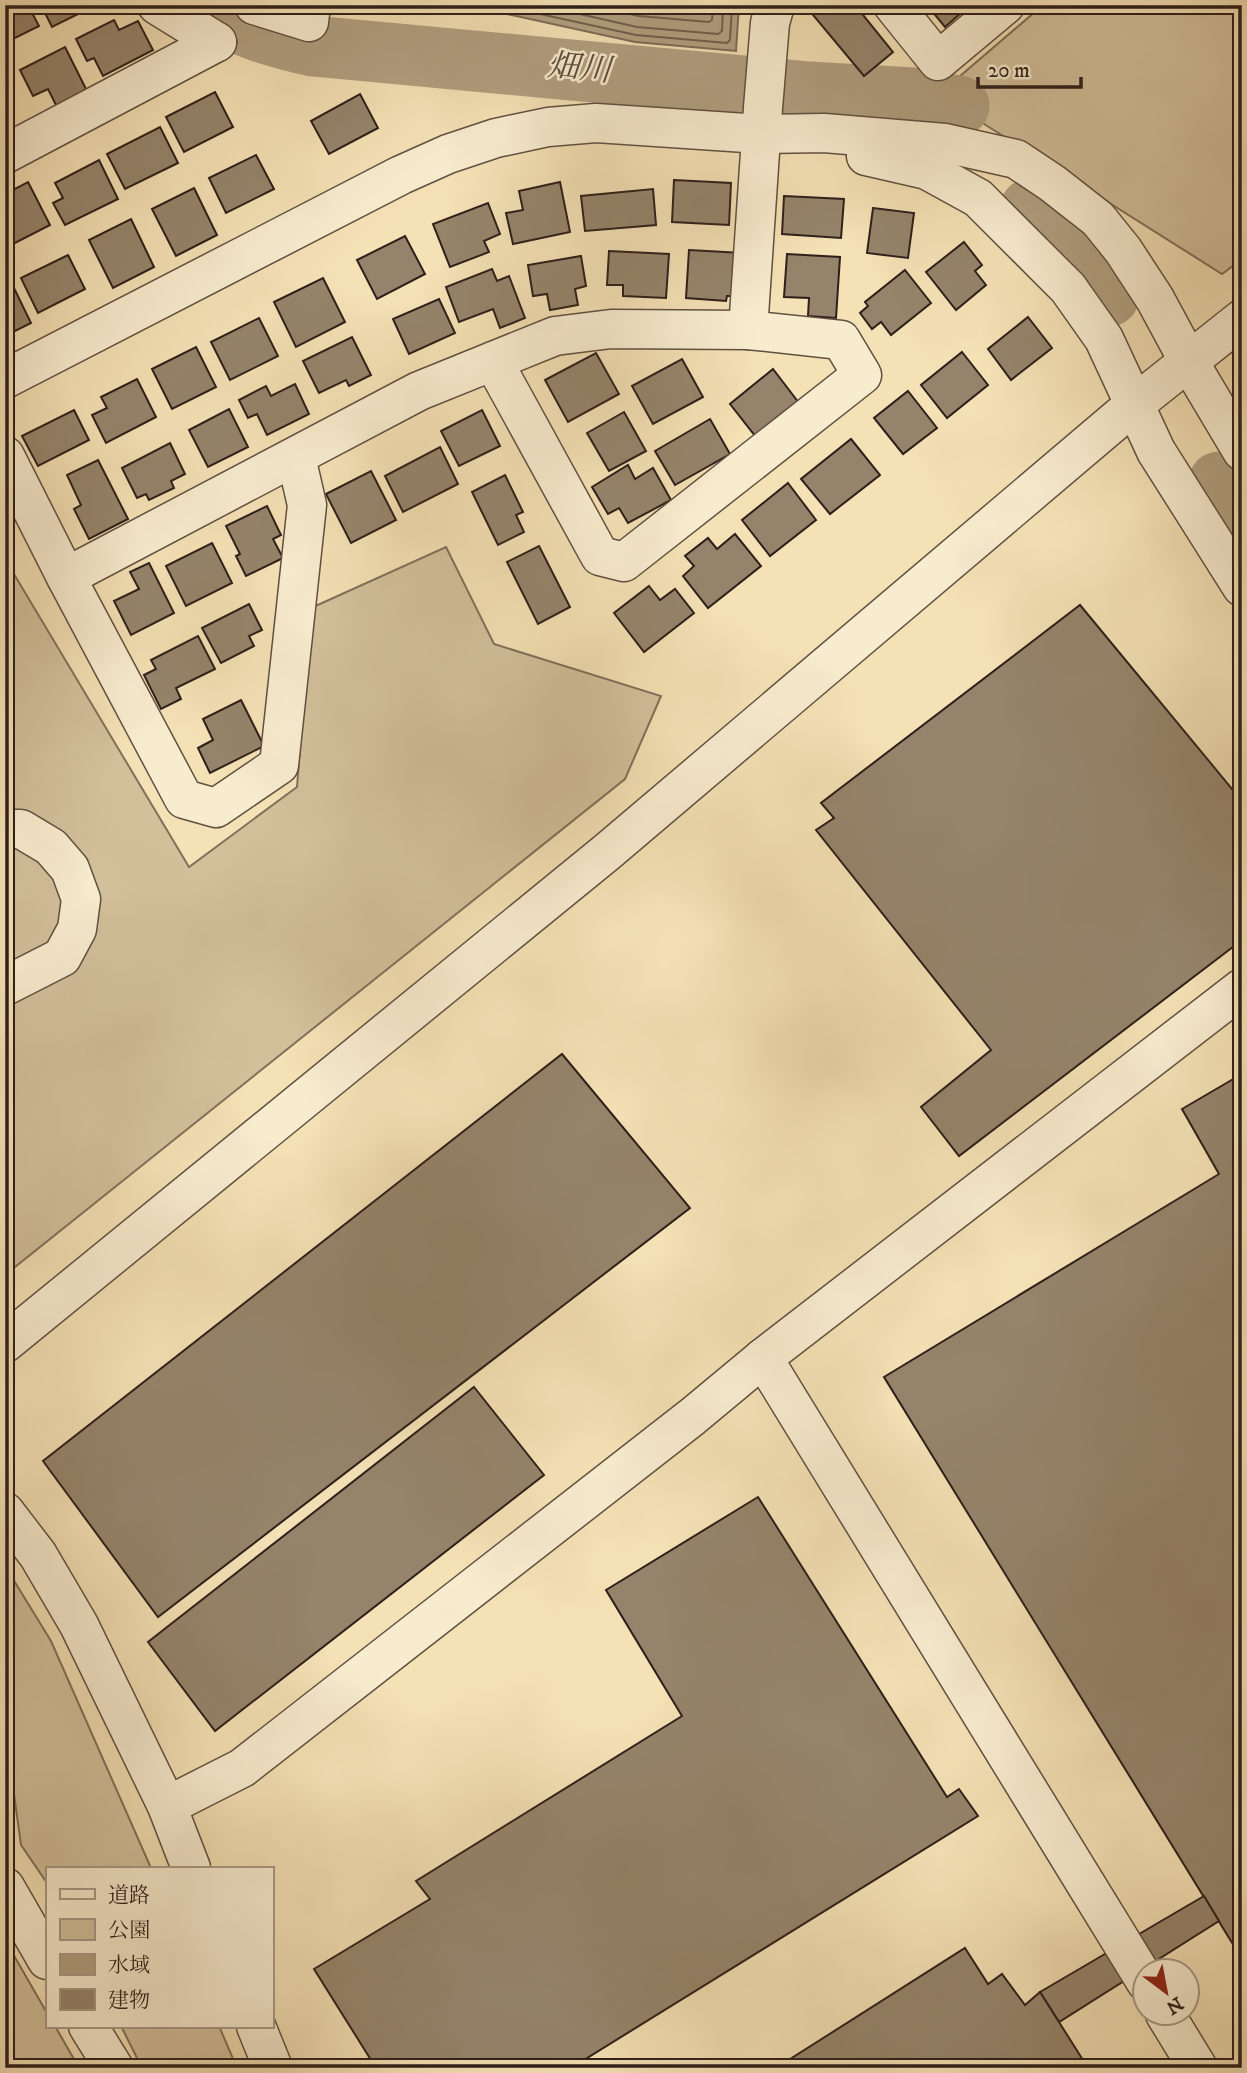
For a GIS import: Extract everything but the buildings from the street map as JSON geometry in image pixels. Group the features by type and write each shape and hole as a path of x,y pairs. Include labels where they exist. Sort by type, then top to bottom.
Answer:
{"street":[{"path":"5,154 217,43 157,5"},
{"path":"254,5 309,22 311,5"},
{"path":"748,330 763,106 770,23 775,5"},
{"path":"893,5 939,61 1005,5"},
{"path":"763,106 824,133 945,143 1016,159 1052,183 1098,219 1124,250 1242,450"},
{"path":"5,379 311,220 448,154 496,138 548,127 763,106 927,170 978,198 1068,288 1104,339 1156,451 1242,587"},
{"path":"5,1343 607,852 1135,404 1242,319"},
{"path":"66,577 419,391 493,361 555,337 611,329 748,330 841,340 862,375 624,562 600,556 493,361"},
{"path":"5,456 184,799 216,808 279,765 307,505 296,457"},
{"path":"5,829 21,829 51,847 70,869 80,899 77,929 62,957 5,986"},
{"path":"167,1806 242,1768 764,1358 1242,988"},
{"path":"764,1358 1132,1959"},
{"path":"5,1512 38,1555 79,1625 167,1806 191,1867"},
{"path":"5,1887 46,1958"},
{"path":"89,2028 114,2068"},
{"path":"257,2028 273,2068"},
{"path":"1173,2028 1198,2068"}],"green space":[{"path":"1043,5 1242,5 1242,259 1222,274 938,95"},
{"path":"446,547 494,644 661,696 625,779 5,1275 5,559 189,867 297,787 311,608"},
{"path":"5,1566 51,1641 151,1867 46,1867 46,1882 21,1845 12,1780 5,1765"},
{"path":"5,1940 46,2011 46,2028 56,2028 79,2068 5,2068"},
{"path":"122,2028 220,2028 237,2068 142,2068"}],"water":[{"path":"466,5 739,5 736,51 635,42"}],"waterway":[{"name":"畑川","path":"206,5 258,31 313,46 809,92 913,98 959,106"},
{"name":"畑川","path":"1030,209 1109,296"},
{"name":"畑川","path":"1219,482 1242,519"}]}
